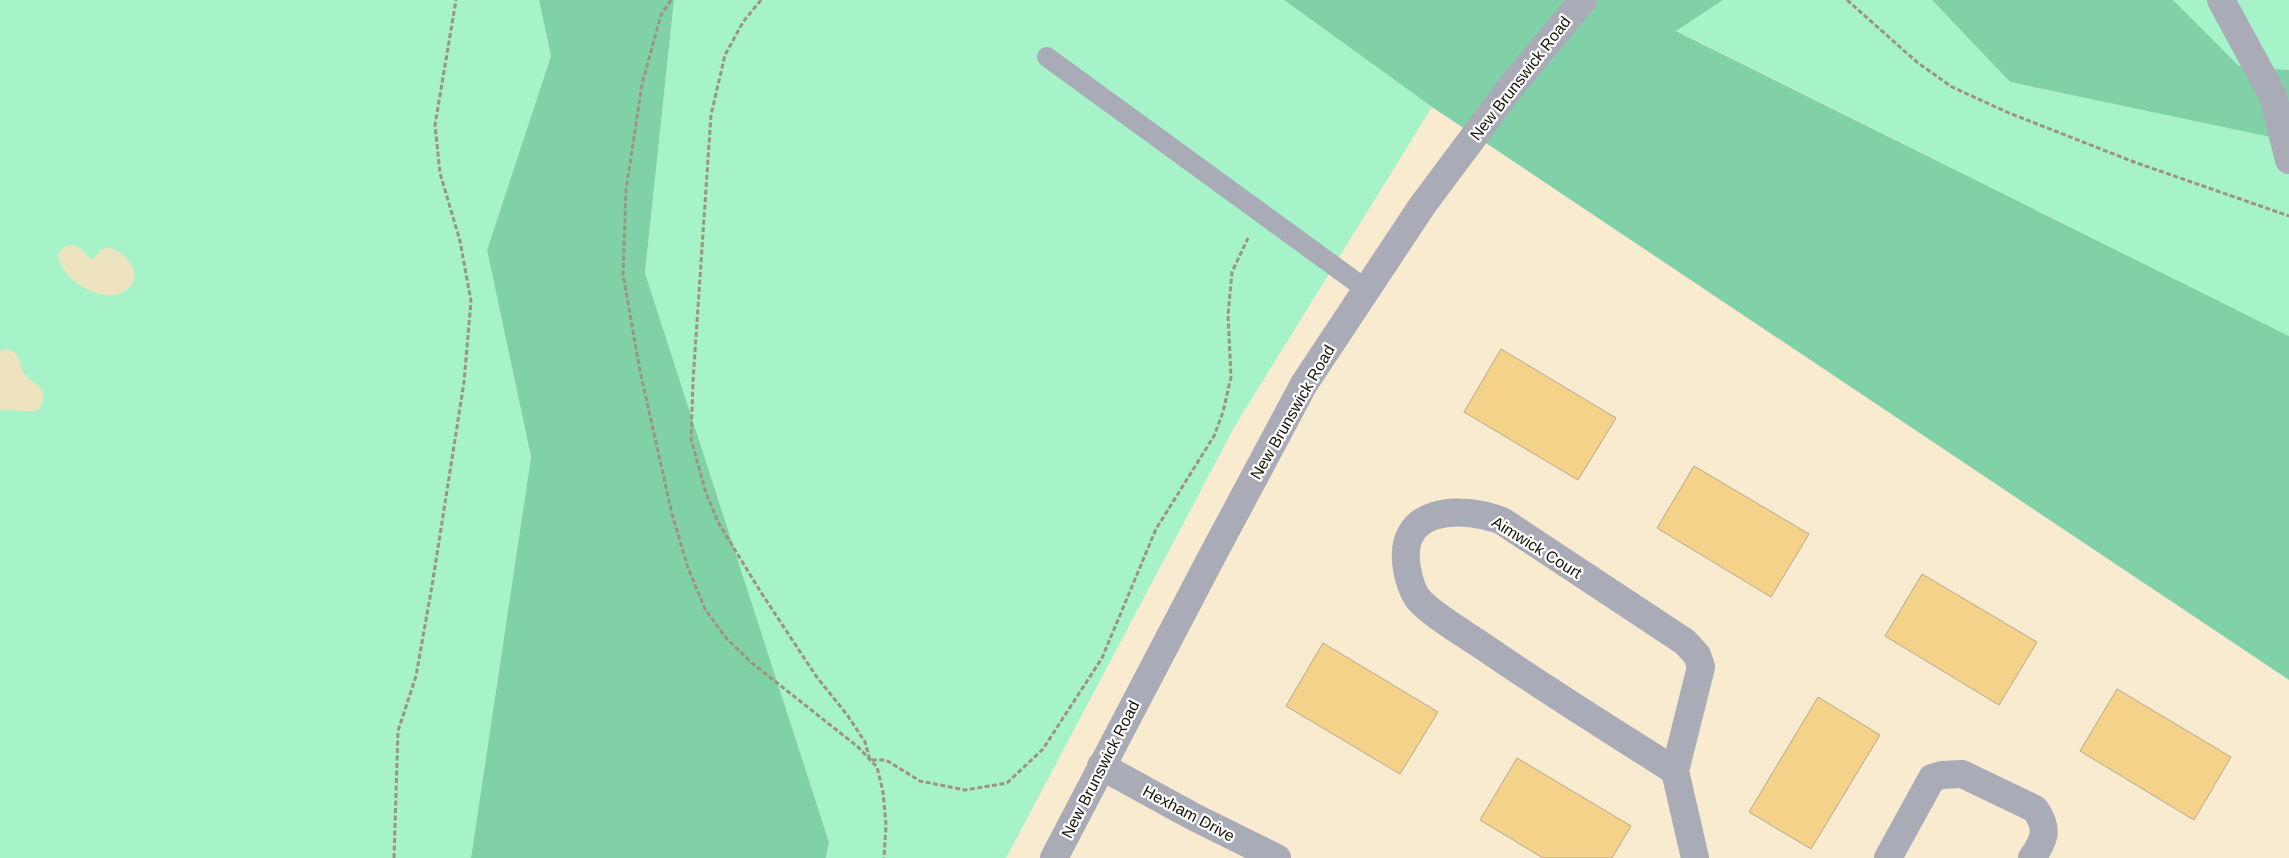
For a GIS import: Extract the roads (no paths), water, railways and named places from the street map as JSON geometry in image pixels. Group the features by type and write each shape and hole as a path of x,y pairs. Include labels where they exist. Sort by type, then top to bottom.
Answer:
{"street":[{"name":"New Brunswick Road","path":"1054,858 1304,384 1428,198 1510,88 1583,0"},
{"path":"2221,0 2273,96 2289,160"},
{"name":"Aimwick Court","path":"1675,771 1512,666 1421,602 1409,581 1404,555 1408,537 1419,521 1448,512 1484,514 1502,521 1685,642 1697,655 1701,667 1675,771 1695,858"},
{"name":"Hexham Drive","path":"1101,766 1194,818 1277,858"},
{"path":"1888,858 1932,778 1942,775 1962,774 2035,809 2042,820 2044,841 2032,858"}],"lane":[{"path":"1047,57 1367,290"}]}
